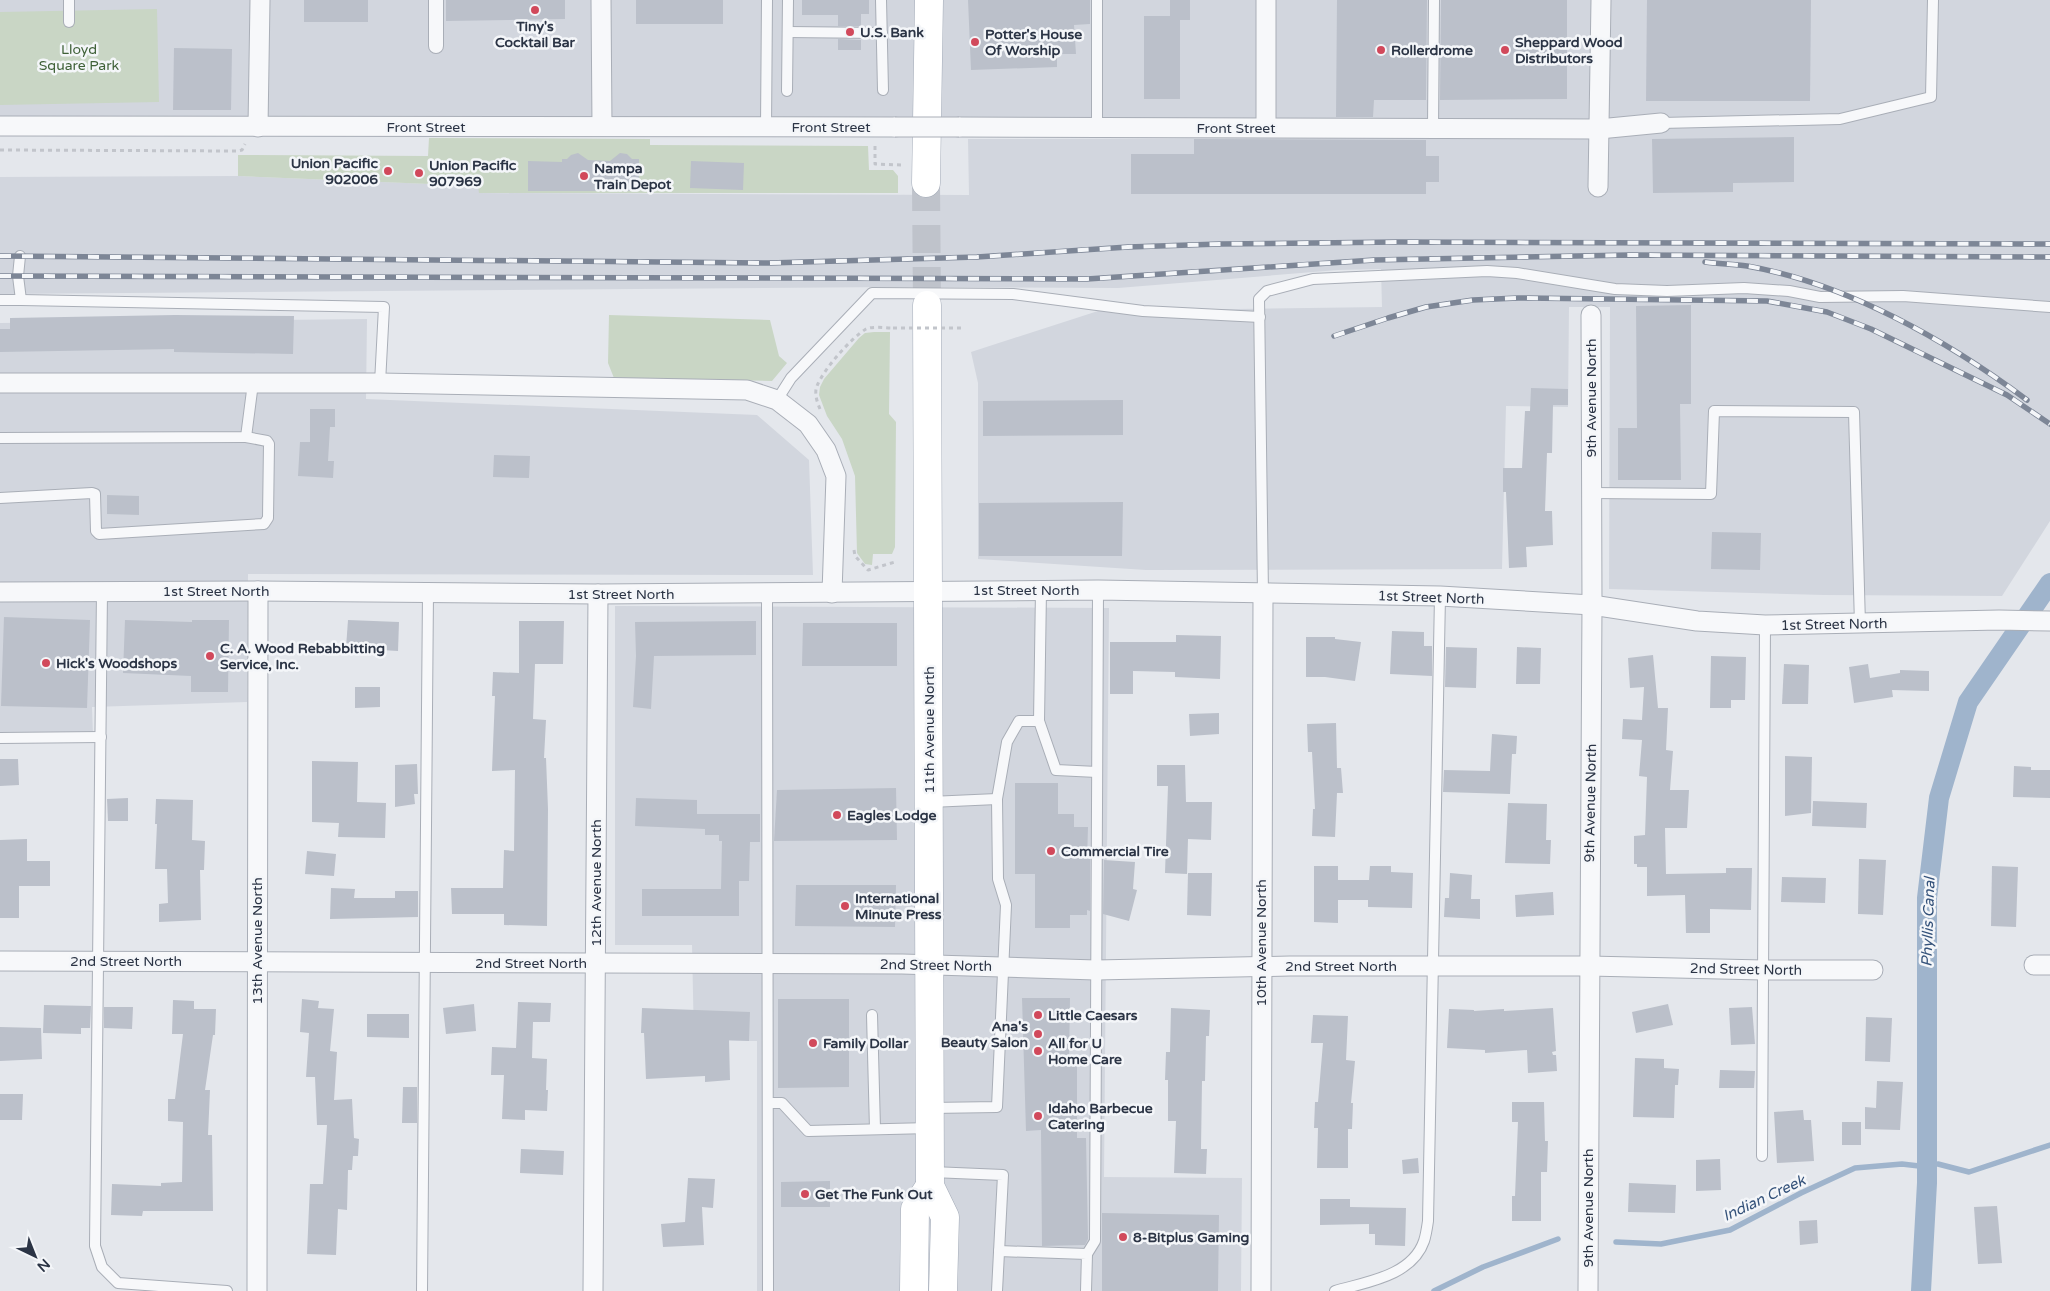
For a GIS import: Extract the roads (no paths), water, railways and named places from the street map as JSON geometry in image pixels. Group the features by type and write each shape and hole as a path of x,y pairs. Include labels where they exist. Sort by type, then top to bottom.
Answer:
{"main road":[{"path":"926,183 929,0"},
{"name":"11th Avenue North","path":"927,305 931,1179 945,1217 943,1291"},
{"path":"914,1291 915,1209 931,1179"}],"street":[{"path":"252,127 260,0"},
{"path":"436,0 436,46"},
{"path":"601,0 602,126"},
{"path":"1266,0 1266,128"},
{"path":"1598,187 1601,0"},
{"name":"Front Street","path":"0,126 1599,129 1661,123"},
{"name":"9th Avenue North","path":"1588,1291 1592,605 1590,493 1591,315"},
{"path":"0,384 380,383 747,390 778,400 808,424 826,450 836,476 832,593"},
{"name":"1st Street North","path":"0,592 258,591 598,594 1098,590 1440,596 1592,605 1697,620 1765,625 1999,620 2046,621"},
{"name":"13th Avenue North","path":"257,1291 258,591"},
{"name":"12th Avenue North","path":"593,1291 598,594"},
{"name":"10th Avenue North","path":"1260,1291 1263,594"},
{"name":"2nd Street North","path":"0,961 930,964 1096,970 1261,967 1589,966 1763,970 1873,970"}],"lane":[{"path":"69,0 69,22"},
{"path":"766,127 767,0"},
{"path":"787,91 788,0"},
{"path":"881,0 882,90"},
{"path":"1097,0 1097,128"},
{"path":"1433,128 1434,0"},
{"path":"1661,123 1840,119 1931,97 1933,0"},
{"path":"788,32 882,33"},
{"path":"20,256 18,276 21,300"},
{"path":"1263,594 1259,299 1266,291 1313,279 1487,271 1518,273 1615,289 1667,291 1744,288 1789,291 1820,297 1904,296 2050,307"},
{"path":"778,400 791,378 872,293 1013,294 1143,311 1260,317"},
{"path":"0,300 384,307 380,383"},
{"path":"246,436 253,383"},
{"path":"1590,493 1711,494 1714,411 1854,412 1860,624"},
{"path":"0,438 246,436 267,441 269,444 268,518 264,524 99,534 96,531 95,494 0,498"},
{"path":"1041,590 1039,721 1056,770 1097,772"},
{"path":"1086,1291 1087,1254 1095,1241 1098,590"},
{"path":"102,591 95,1246 102,1267 118,1283 227,1291"},
{"path":"422,1291 428,593"},
{"path":"767,593 768,1291"},
{"path":"1335,1291 1382,1278 1403,1268 1415,1256 1424,1242 1428,1221 1440,596"},
{"path":"1762,1156 1765,625"},
{"path":"768,1103 782,1104 808,1131 875,1130 997,1107 1006,905 998,879 997,798 1007,742 1019,721 1039,721"},
{"path":"0,738 101,737"},
{"path":"929,802 997,798"},
{"path":"872,1015 875,1130"},
{"path":"931,1179 1003,1175 997,1291"},
{"path":"999,1251 1087,1254"}],"waterway":[{"name":"Phyllis Canal","path":"1921,1291 1927,1183 1927,898 1939,798 1968,702 2050,583"},
{"name":"Indian Creek","path":"1938,1164 1969,1172 2050,1145"},
{"name":"Indian Creek","path":"1616,1242 1661,1244 1730,1230 1801,1193 1855,1168 1902,1164 1919,1166"},
{"name":"Indian Creek","path":"1434,1291 1483,1267 1558,1239"}],"tunnel":[{"path":"926,183 927,305"}],"railway":[{"path":"0,256 769,263 977,257 1128,247 1220,244 1398,242 2050,244"},
{"path":"0,276 1087,279 1374,260 1629,255 2050,257"},
{"path":"1705,262 1747,266 1784,274 1858,300 1930,336 2027,400"},
{"path":"1334,336 1426,307 1473,300 1518,298 1767,301 1827,312 1871,329 2007,395 2050,424"}],"place":[{"name":"Tiny's Cocktail Bar","path":"535,10"},
{"name":"U.S. Bank","path":"850,32"},
{"name":"Potter's House Of Worship","path":"975,42"},
{"name":"Rollerdrome","path":"1381,50"},
{"name":"Sheppard Wood Distributors","path":"1505,50"},
{"name":"Union Pacific 902006","path":"388,171"},
{"name":"Union Pacific 907969","path":"419,173"},
{"name":"Nampa Train Depot","path":"584,176"},
{"name":"C. A. Wood Rebabbitting Service, Inc.","path":"210,656"},
{"name":"Hick's Woodshops","path":"46,663"},
{"name":"Eagles Lodge","path":"837,815"},
{"name":"Commercial Tire","path":"1051,851"},
{"name":"International Minute Press","path":"845,906"},
{"name":"Little Caesars","path":"1038,1015"},
{"name":"Ana's Beauty Salon","path":"1038,1034"},
{"name":"Family Dollar","path":"813,1043"},
{"name":"All for U Home Care","path":"1038,1051"},
{"name":"Idaho Barbecue Catering","path":"1038,1116"},
{"name":"Get The Funk Out","path":"805,1194"},
{"name":"8-Bitplus Gaming","path":"1123,1237"}],"park label":[{"name":"Lloyd Square Park","path":"79,58"}]}
